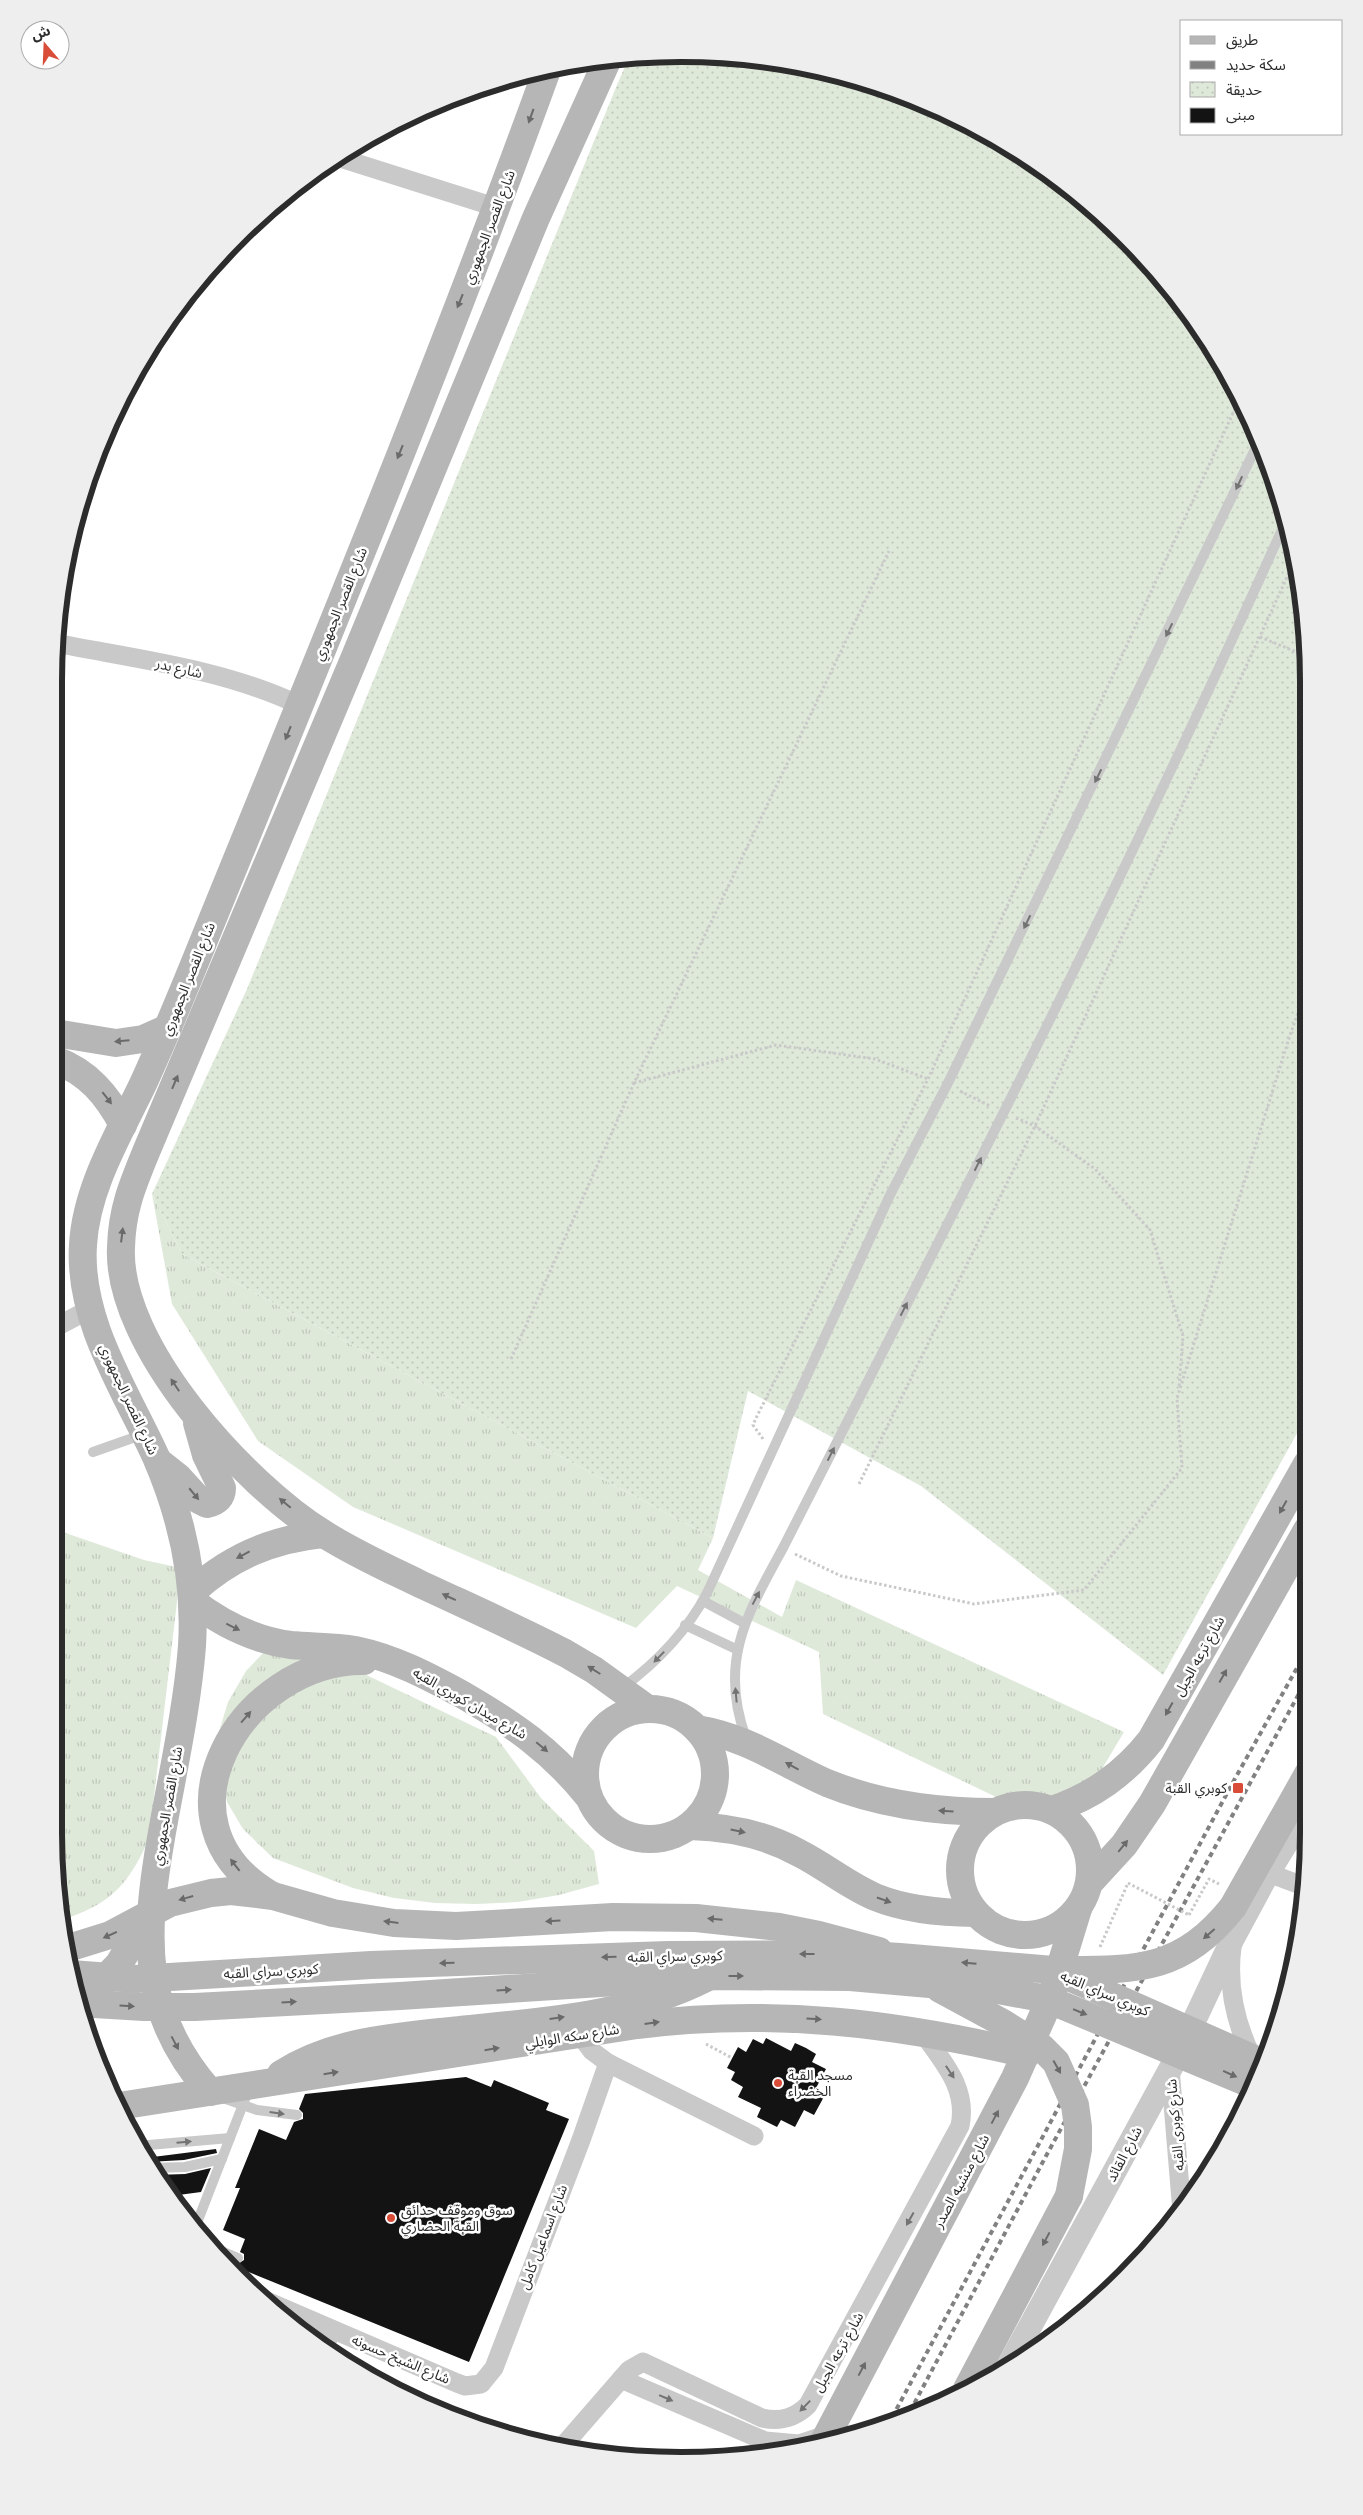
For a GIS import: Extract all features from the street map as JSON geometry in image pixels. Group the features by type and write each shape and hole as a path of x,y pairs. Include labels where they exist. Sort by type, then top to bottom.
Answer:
{"main road":[{"name":"شارع القصر الجمهوري","path":"323,1534 242,1466 196,1415 157,1358 128,1298 120,1248 127,1199 354,659 536,218 604,68"},
{"name":"شارع القصر الجمهوري","path":"210,2092 186,2061 171,2035 160,2008 151,1969 150,1912 189,1671 192,1596 184,1540 158,1461 118,1381 90,1309 82,1249 88,1211 111,1150 168,1028 299,705 498,208 544,78"},
{"path":"62,1034 116,1042 143,1039 168,1028"},
{"path":"62,1062 92,1080 110,1101 123,1126"},
{"path":"158,1461 178,1477 202,1502 212,1503 220,1497 221,1483 206,1455 196,1415"},
{"name":"شارع ترعه الجبل","path":"1052,1810 1085,1797 1100,1788 1128,1766 1140,1753 1160,1724 1300,1477"},
{"path":"192,1596 210,1576 252,1551 275,1542 323,1534 376,1562 565,1653 622,1688 648,1709"},
{"path":"995,1812 972,1831 961,1858 962,1887 975,1913 999,1930 1013,1934 1042,1933 1068,1920 1078,1909 1090,1882 1113,1858 1139,1825 1300,1542"},
{"path":"1250,1566 1277,1581"},
{"name":"شارع ميدان كوبري القبه","path":"192,1596 222,1622 250,1635 293,1645 355,1650 393,1661 439,1682 523,1731 559,1761 588,1796"},
{"path":"272,1896 238,1869 223,1846 217,1832 212,1789 214,1775 224,1748 235,1730 253,1709 279,1687 298,1676 337,1663 393,1661"},
{"path":"697,1729 712,1752 715,1779 708,1805 690,1826 665,1838 638,1838 625,1835 602,1819 588,1796 585,1770 592,1743 605,1727 622,1716 648,1709 675,1714 697,1729 748,1742 828,1783 882,1801 938,1811 995,1812 1023,1805 1052,1810 1064,1817 1084,1839 1090,1860 1090,1882"},
{"path":"1053,1970 1133,1969 1157,1964 1179,1955 1200,1942 1218,1926 1233,1907 1300,1788"},
{"path":"690,1826 735,1830 779,1843 812,1860 856,1888 896,1904 922,1910 975,1913"},
{"path":"73,1947 110,1935 150,1912 177,1900 210,1893 238,1892 272,1896 363,1919 425,1926 488,1926 621,1917 729,1920 819,1934 900,1957"},
{"name":"شارع منشيه الصدر","path":"827,2435 1026,2054 1053,1990 1078,1909"},
{"name":"شارع القصر الجمهوري","path":"85,1998 96,1989 119,1964 150,1912"},
{"path":"974,2042 988,2029 998,2012 1013,1934"},
{"name":"كوبري سراي القبه","path":"79,1975 136,1979 371,1965 668,1955 853,1954 900,1957 1053,1970 1257,2060"},
{"path":"254,2096 308,2058 355,2042 591,2013 658,1997 690,1986 710,1976"},
{"name":"كوبري سراي القبه","path":"87,2004 144,2007 195,2007 710,1976 850,1977 998,1990 1047,1999 1248,2083"},
{"path":"930,1983 1003,2023 1041,2047 1056,2062 1075,2105 1078,2127 1077,2157 1069,2196 972,2380"},
{"name":"شارع سكه الوايلي","path":"125,2105 210,2092 254,2096 580,2035 676,2020 748,2016 815,2019 922,2032 1026,2054"}],"street":[{"path":"348,161 498,208"},
{"name":"شارع بدر","path":"64,644 240,682 270,692 299,705"},
{"path":"62,1324 90,1309"},
{"name":"شارع القائد","path":"1015,2355 1175,2061 1233,1938 1268,1873 1300,1821"},
{"path":"1268,1873 1298,1884"},
{"path":"1233,1938 1230,1965 1232,1999 1241,2032 1257,2059"},
{"name":"شارع ترعه الجبل","path":"566,2442 621,2379 638,2363 649,2363 762,2418 779,2420 787,2418 808,2405 960,2126 962,2105 956,2081 922,2032"},
{"path":"580,2035 592,2051 608,2063 754,2136"},
{"path":"1175,2061 1208,2048 1223,2049 1257,2060"},
{"name":"شارع كوبرى القبه","path":"1175,2061 1181,2198"},
{"name":"شارع اسماعيل كامل","path":"457,2383 465,2386 481,2384 494,2368 581,2140 608,2063"},
{"name":"شارع الشيخ حسونه","path":"287,2311 457,2383"},
{"path":"327,2340 333,2330"},
{"path":"621,2379 776,2443 786,2443"}],"lane":[{"path":"622,1688 656,1660 703,1601 890,1195 969,1041 1255,450"},
{"path":"748,1742 737,1706 735,1678 738,1650 744,1623 1004,1113 1233,637 1281,531"},
{"path":"93,1452 144,1434"},
{"path":"703,1601 744,1623"},
{"path":"685,1626 738,1650"},
{"path":"198,2220 230,2138 254,2096 296,2115"},
{"path":"146,2145 230,2138"},
{"path":"161,2168 185,2167 222,2159"},
{"path":"226,2253 238,2258"}],"path":[{"path":"772,1448 756,1432 753,1425 757,1416 928,1079 1237,407"},
{"path":"511,1359 634,1083 889,550"},
{"path":"859,1484 1035,1126 1290,570"},
{"path":"1260,637 1299,653"},
{"path":"783,1548 841,1576 974,1604 1084,1590 1182,1468 1177,1398 1300,1008"},
{"path":"1109,1926 1128,1883 1189,1915 1209,1880"}],"green space":[{"path":"682,62 722,64 802,74 880,95 955,126 991,145 1058,190 1090,216 1147,273 1173,305 1218,372 1237,408 1268,483 1289,561 1299,641 1300,1428 1163,1675 921,1486 748,1391 713,1538 182,1254 152,1194 247,989 625,66 641,64"},
{"path":"152,1194 182,1254 713,1538 698,1570 782,1617 796,1580 1124,1732 1084,1799 1019,1808 823,1714 819,1652 677,1586 636,1628 353,1507 258,1441 172,1304"},
{"path":"62,1532 144,1560 181,1568 149,1839 133,1869 116,1891 106,1899 69,1918 62,1834"},
{"path":"310,1648 496,1737 541,1798 594,1851 599,1884 559,1895 518,1902 435,1903 394,1898 353,1888 273,1858 243,1829 227,1802 218,1735 228,1702 246,1671 265,1651"}],"building":[{"name":"مسجد القبة الخضراء","path":"766,2038 791,2051 795,2043 806,2048 816,2054 812,2062 826,2069 816,2088 826,2093 814,2115 804,2110 795,2127 781,2120 777,2127 757,2117 761,2108 738,2097 743,2087 731,2080 735,2072 727,2068 738,2047 746,2052 753,2039 763,2044"},
{"name":"سوق وموقف حدائق القبة الحضاري","path":"466,2077 491,2087 494,2080 549,2103 546,2110 569,2119 469,2362 243,2269 237,2264 244,2260 244,2254 240,2252 245,2239 223,2230 240,2188 235,2188 259,2129 286,2140 294,2122 303,2119 303,2113 299,2109 305,2094"},
{"path":"216,2149 217,2153 184,2160 157,2162 154,2157"},
{"path":"211,2168 201,2192 179,2195 165,2175 185,2174"}],"railway":[{"path":"894,2415 1232,1784 1300,1663"},
{"path":"912,2407 1046,2156 1300,1692"}],"place":[{"name":"كوبري القبة","path":"1238,1788"},
{"name":"مسجد القبة الخضراء","path":"778,2083"},
{"name":"سوق وموقف حدائق القبة الحضاري","path":"391,2218"}]}
